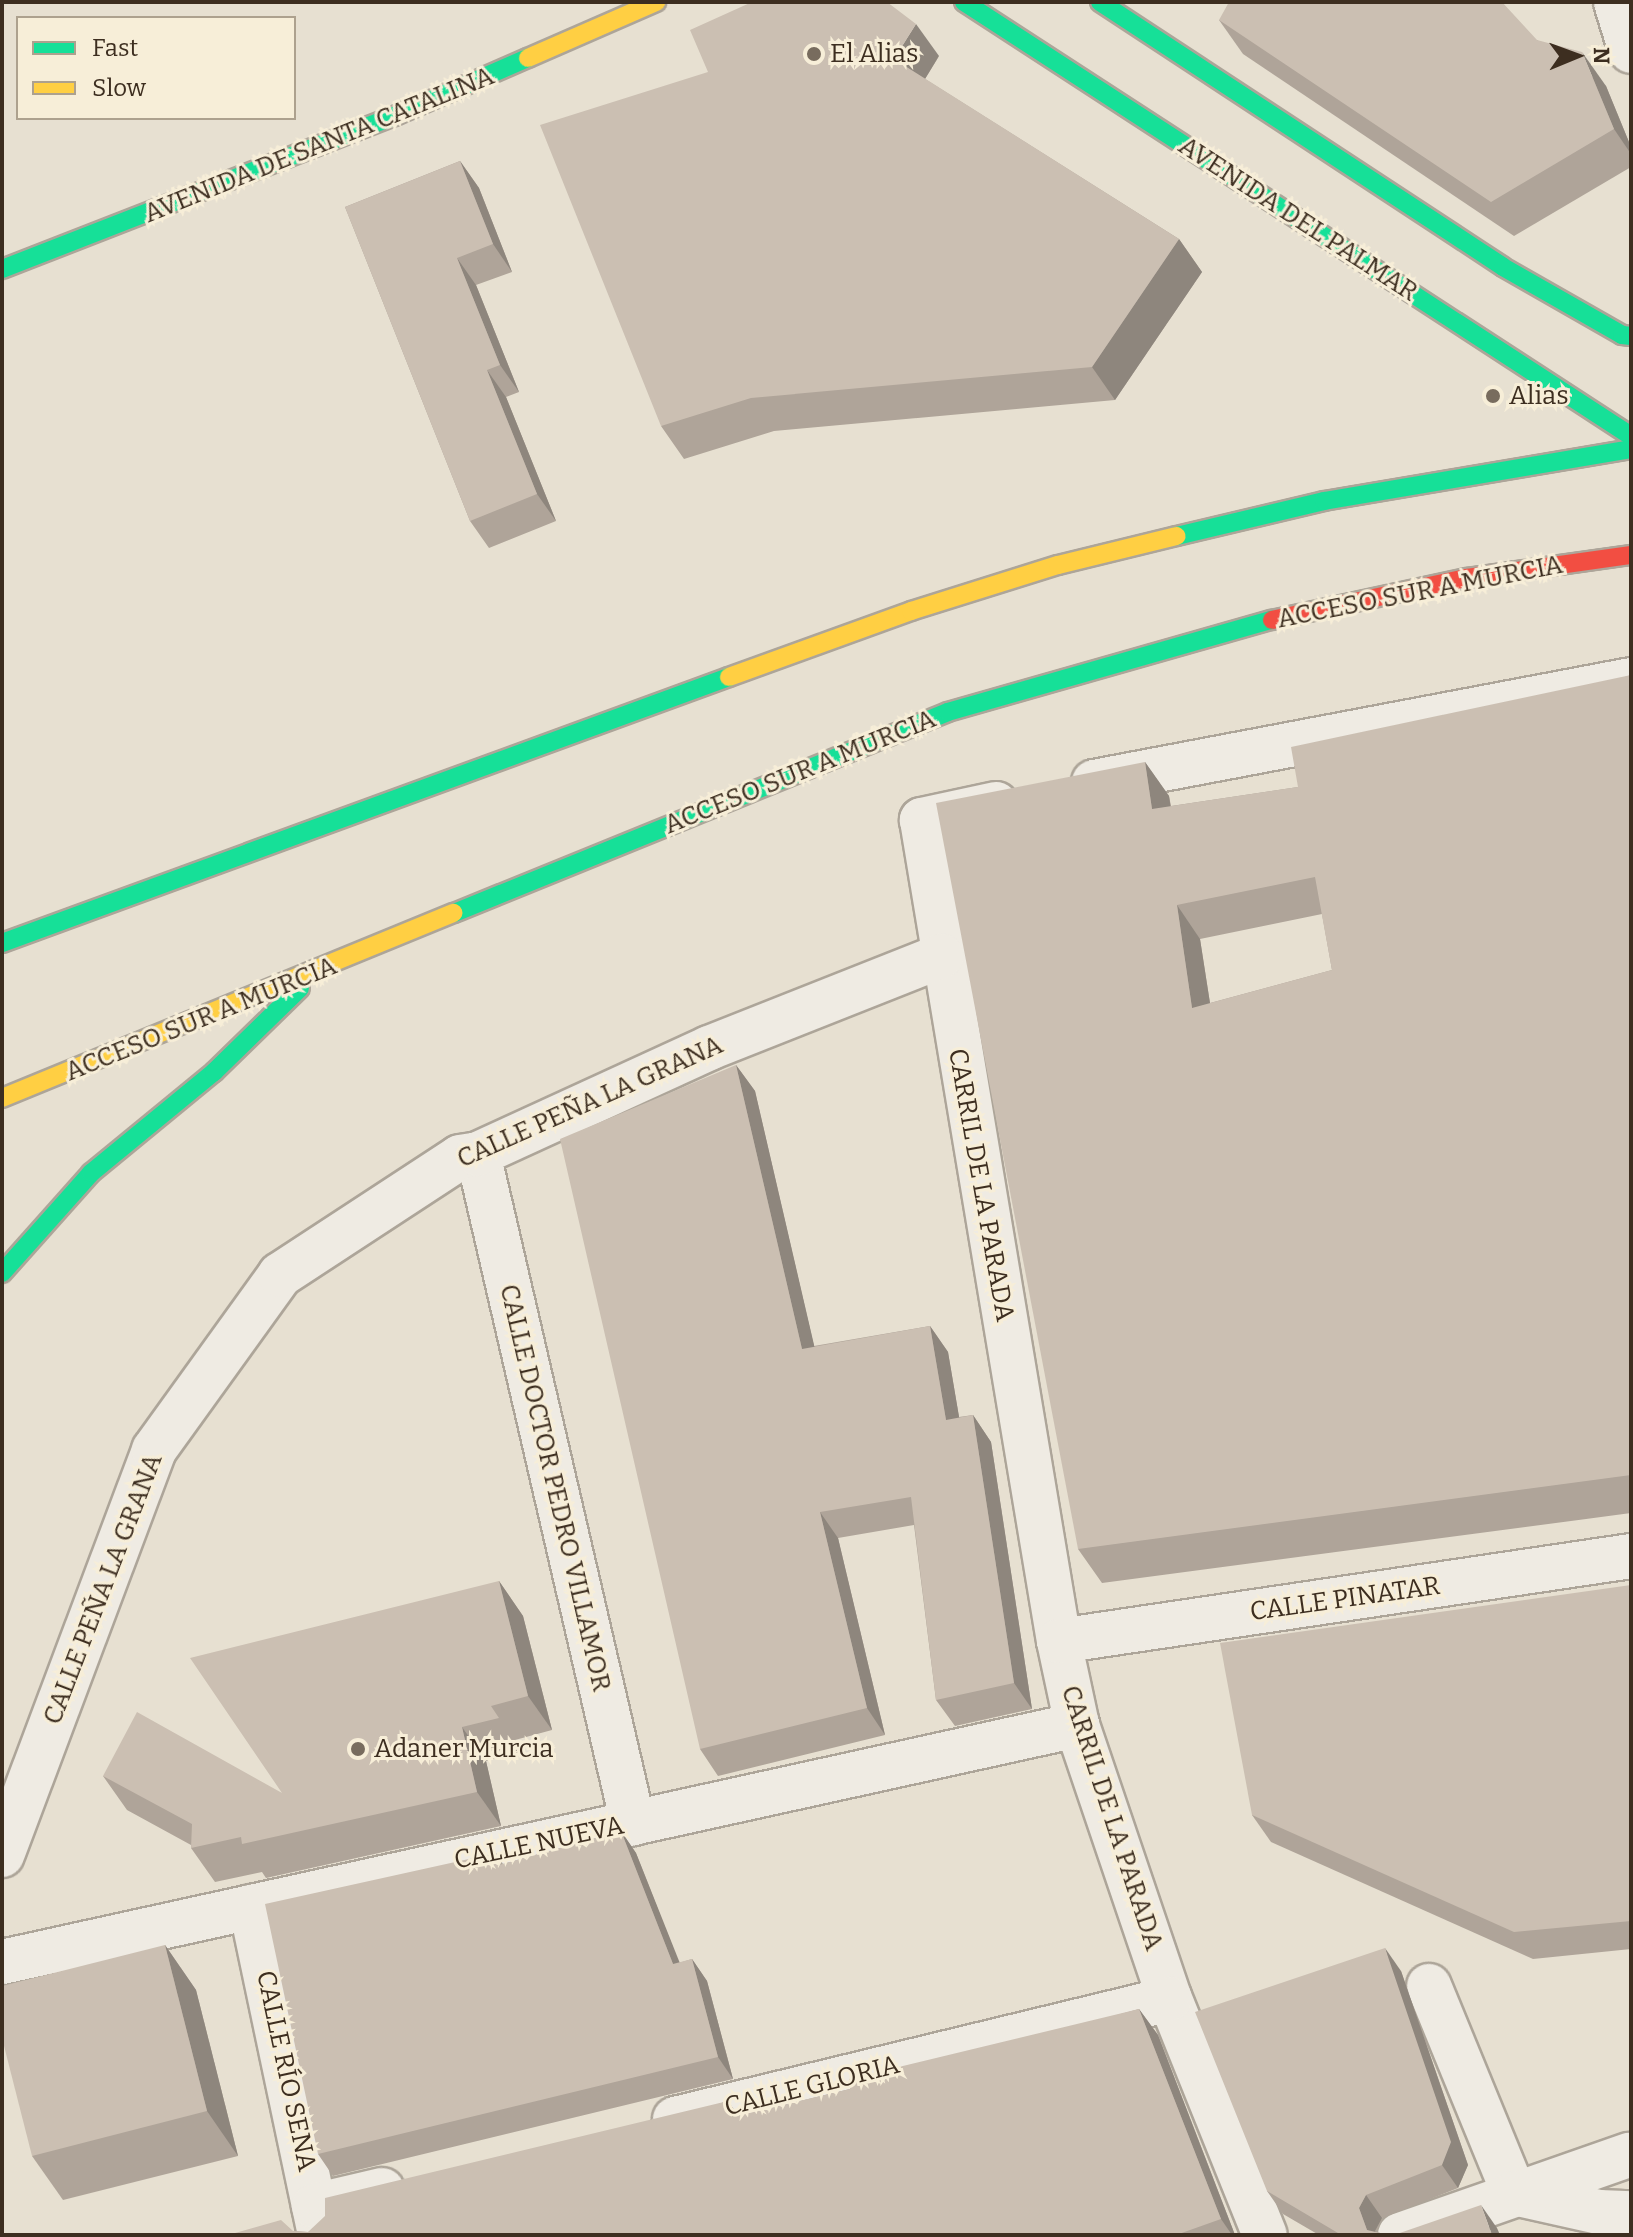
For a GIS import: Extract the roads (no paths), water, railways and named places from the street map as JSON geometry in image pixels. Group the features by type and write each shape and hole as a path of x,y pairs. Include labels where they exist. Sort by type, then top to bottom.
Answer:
{"main road":[{"name":"AVENIDA DE SANTA CATALINA","path":"2,269 226,185 656,2"},
{"name":"AVENIDA DEL PALMAR","path":"964,2 1631,436"},
{"path":"1100,2 1503,267 1628,337"},
{"path":"2,943 623,719 911,611 1058,565 1324,501 1631,449"},
{"name":"ACCESO SUR A MURCIA","path":"2,1098 314,974 797,770 948,712 1213,633 1467,578 1631,555"},
{"path":"2,1273 91,1173 214,1072 314,974"}],"street":[{"path":"1616,2 1631,51"},
{"name":"CARRIL DE LA PARADA","path":"1265,2235 1170,1999 1077,1725 1059,1641 941,956 922,820 1214,755 1631,680"},
{"name":"CALLE PEÑA LA GRANA","path":"2,1855 154,1450 280,1275 460,1157 478,1154 709,1048 941,956"},
{"name":"CALLE DOCTOR PEDRO VILLAMOR","path":"478,1154 633,1823"},
{"name":"CALLE PINATAR","path":"1059,1641 1631,1556"},
{"name":"CALLE NUEVA","path":"2,1962 1077,1725"},
{"name":"CALLE RÍO SENA","path":"251,1907 317,2221"},
{"path":"1429,1986 1514,2193"},
{"name":"CALLE GLORIA","path":"635,2129 1170,1999"},
{"path":"1400,2235 1514,2193 1630,2136 1631,2203"},
{"path":"317,2221 421,2180"},
{"path":"1514,2193 1599,2212 1631,2213"}],"place":[{"name":"El Alias","path":"814,54"},
{"name":"Alias","path":"1493,396"},
{"name":"Adaner Murcia","path":"358,1749"}]}
